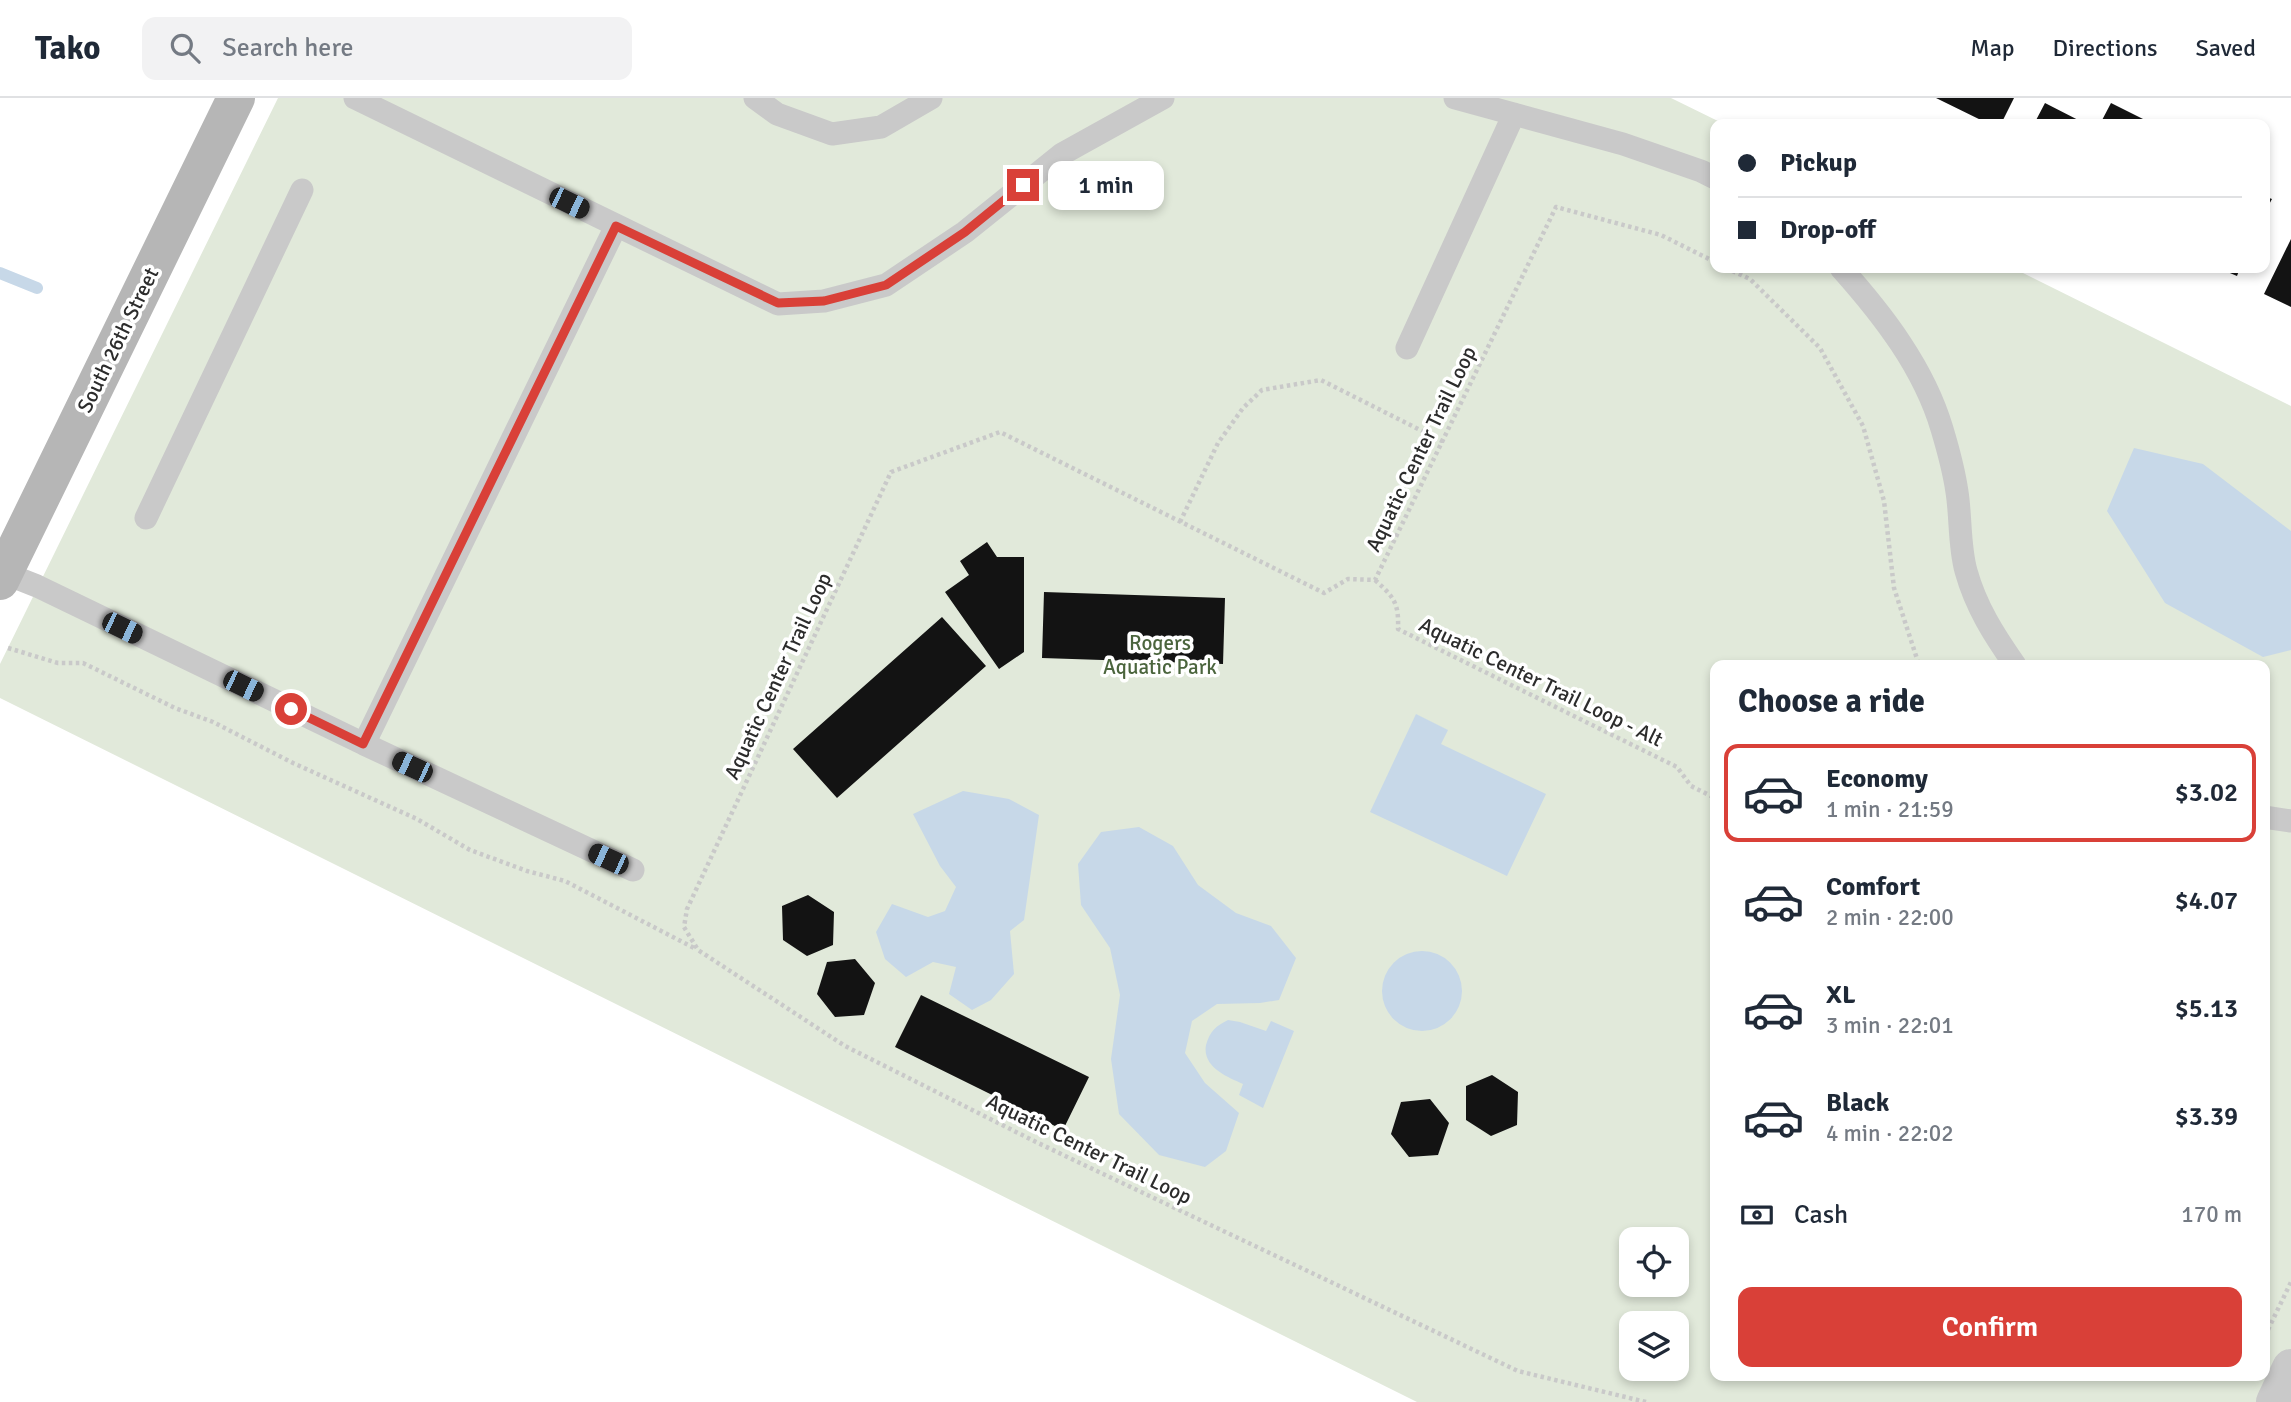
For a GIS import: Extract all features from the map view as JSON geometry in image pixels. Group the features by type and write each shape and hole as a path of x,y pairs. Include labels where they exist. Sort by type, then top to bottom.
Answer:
{"street":[{"name":"South 26th Street","path":"2,577 236,98"},
{"path":"2275,1402 2291,1368"}],"lane":[{"path":"355,98 778,303 824,301 886,285 965,232 1062,154 1163,98"},
{"path":"755,98 778,114 832,134 881,127 930,98"},
{"path":"1455,98 1623,144 1710,176"},
{"path":"1407,348 1514,114"},
{"path":"146,518 302,190"},
{"path":"363,744 616,226"},
{"path":"1845,273 1879,311 1911,360 1942,427 1957,489 1965,568 1973,594 1990,629 2012,660"},
{"path":"2,577 37,586 363,744 633,870"},
{"path":"2270,818 2291,821"}],"path":[{"name":"Aquatic Center Trail Loop","path":"1646,1402 1518,1371 1048,1148 845,1046 698,950 684,927 687,909 891,472 1000,432 1324,593 1348,579 1375,580 1556,207 1661,235 1710,260"},
{"path":"1736,273 1749,279 1820,348 1863,426 1884,501 1894,588 1917,660"},
{"path":"1180,522 1218,443 1244,408 1262,390 1321,380 1442,441"},
{"name":"Aquatic Center Trail Loop - Alt","path":"1375,580 1393,597 1399,614 1398,629 1677,766 1690,786 1710,796"},
{"path":"8,648 58,663 83,663 417,820 470,850 527,871 565,881 698,950"},
{"path":"2270,1324 2291,1282"}],"green space":[{"name":"Rogers Aquatic Park","path":"278,98 1671,98 1714,119 1710,119 1710,273 2023,273 2291,406 2291,1402 1417,1402 0,698 0,664"}],"water":[{"path":"2134,448 2203,464 2291,531 2291,650 2263,657 2165,603 2107,511"},
{"path":"1416,714 1448,730 1441,744 1546,794 1507,876 1370,812"},
{"path":"963,791 1009,799 1039,815 1024,920 1010,931 1014,974 991,1000 972,1010 949,994 956,967 933,962 906,977 885,959 876,932 892,904 928,917 945,911 956,887 940,866 913,814"},
{"path":"1139,827 1173,846 1198,885 1236,913 1271,926 1296,958 1279,1000 1217,1004 1192,1021 1185,1053 1205,1083 1239,1113 1226,1151 1205,1167 1159,1155 1119,1114 1111,1059 1120,995 1110,948 1081,905 1078,864 1101,832"},
{"path":"1422,951 1437,954 1450,963 1459,976 1462,991 1459,1006 1450,1019 1437,1028 1422,1031 1407,1028 1394,1019 1385,1006 1382,991 1385,976 1394,963 1407,954"},
{"path":"1228,1020 1266,1031 1271,1021 1294,1031 1263,1108 1239,1095 1243,1084 1217,1070 1208,1059 1206,1045 1209,1036"}],"building":[{"path":"1936,98 2014,98 2004,119 1979,119"},
{"path":"2045,103 2076,119 2037,119"},
{"path":"2111,103 2143,119 2103,119"},
{"path":"2291,239 2291,307 2264,294"},
{"path":"987,542 997,557 1024,557 1024,652 999,669 945,592 969,575 960,561"},
{"path":"1044,592 1225,598 1223,664 1042,658"},
{"path":"942,617 986,666 837,798 793,749"},
{"path":"808,895 834,912 833,945 807,956 783,940 782,906"},
{"path":"855,959 875,983 864,1015 835,1017 817,994 827,962"},
{"path":"921,995 1089,1077 1063,1130 895,1047"},
{"path":"1492,1075 1518,1092 1517,1125 1491,1136 1466,1120 1466,1086"},
{"path":"1430,1099 1449,1123 1438,1155 1409,1157 1391,1134 1401,1102"}],"waterway":[{"path":"0,273 37,288"}],"route":[{"path":"291,709 363,744 616,226 778,303 824,301 886,285 965,232 1023,185"}]}
